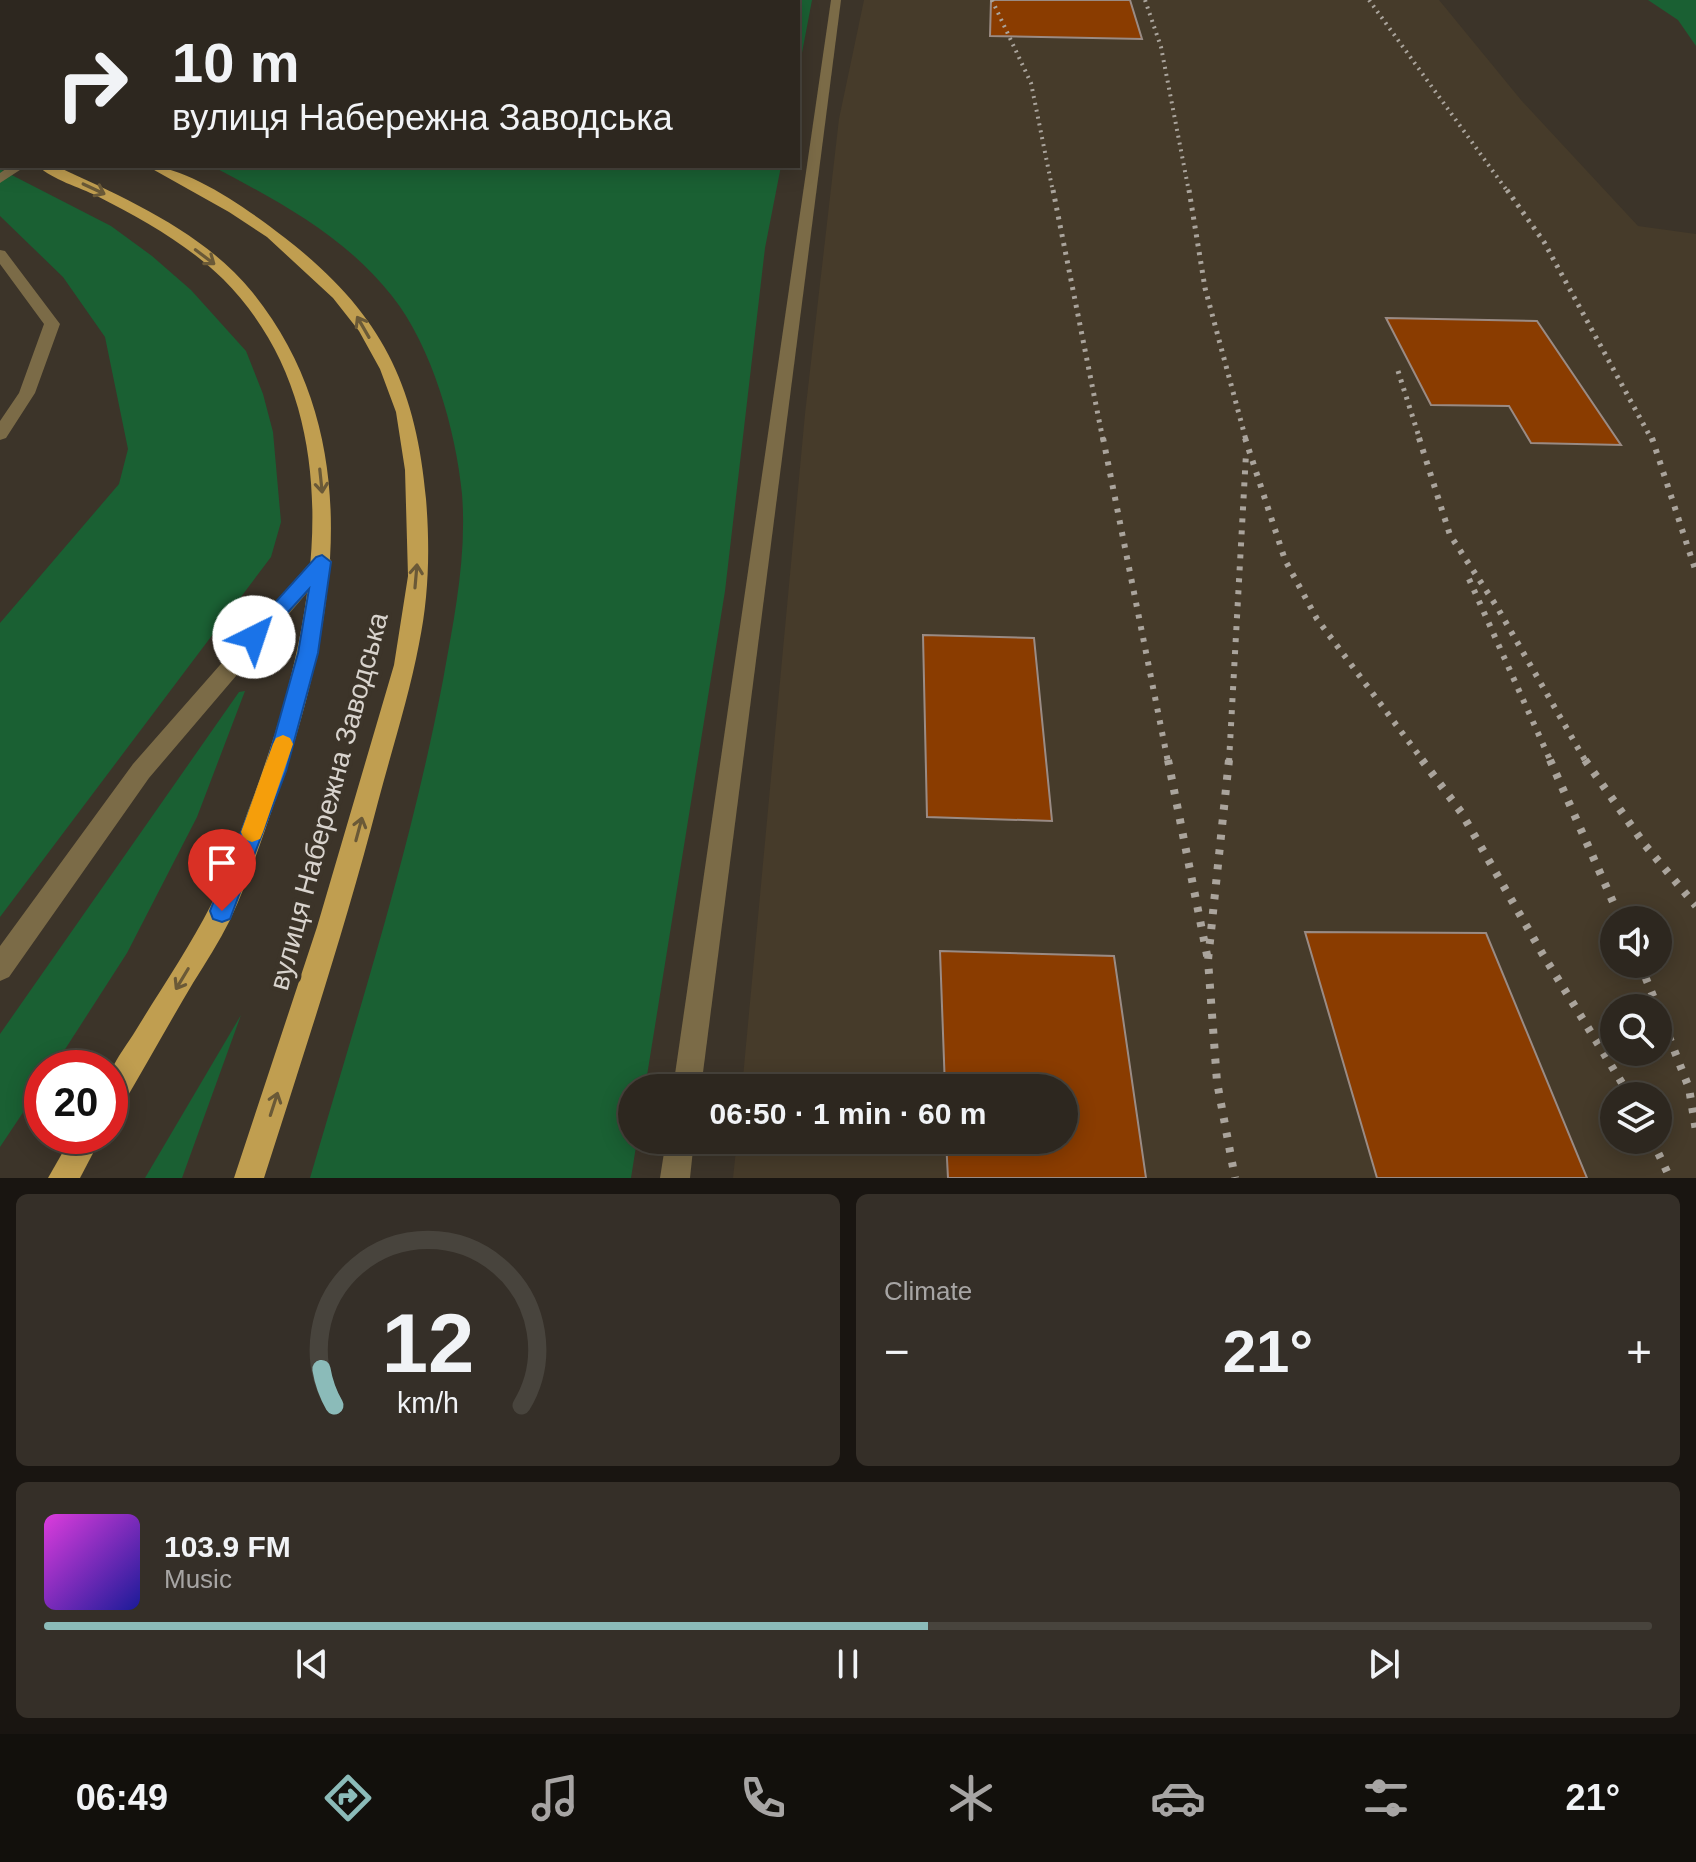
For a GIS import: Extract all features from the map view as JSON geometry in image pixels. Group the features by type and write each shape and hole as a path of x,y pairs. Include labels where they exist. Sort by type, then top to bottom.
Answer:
{"main road":[{"name":"вулиця Набережна Заводська","path":"49,168 142,211 213,262 246,295 282,345 303,394 314,433 322,485 322,562 308,653 276,771 222,911 128,1069"},
{"name":"вулиця Набережна Заводська","path":"158,168 197,186 272,233 312,266 355,312 387,368 405,412 413,456 420,534 412,629 339,905 249,1178"},
{"path":"63,1178 77,1154"}],"lane":[{"path":"689,1074 836,0"},
{"path":"0,254 52,324 27,393 0,434"},
{"path":"0,968 141,771 322,562"},
{"path":"675,1178 678,1154"}],"shaded area":[{"path":"864,0 1439,0 1521,100 1638,226 1696,234 1696,1178 733,1178 736,1154 1078,1154 1078,1074 743,1074 805,414 839,119"}],"green space":[{"path":"800,0 812,0 800,63"},
{"path":"1648,0 1696,0 1696,46 1678,20"},
{"path":"216,168 781,168 765,248 725,591 647,1074 618,1074 618,1154 635,1154 631,1178 310,1178 382,930 430,743 458,588 463,518 459,469 448,417 419,339 392,296 373,275 353,255 309,222"},
{"path":"0,169 111,226 152,256 191,290 246,351 263,394 273,432 281,522 271,557 0,917 0,623 119,484 128,449 105,337 63,277 0,216"},
{"path":"245,691 197,817 127,953 65,1050 24,1050 24,1111 0,1147 0,1034 239,692"},
{"path":"241,1015 182,1178 145,1178"}],"building":[{"path":"991,0 1130,0 1142,39 990,36"},
{"path":"1386,318 1537,321 1621,445 1531,443 1509,406 1431,405"},
{"path":"923,635 1034,638 1052,821 927,817"},
{"path":"1305,932 1486,933 1587,1178 1377,1178"},
{"path":"940,951 1114,956 1146,1178 948,1178 947,1154 1078,1154 1078,1074 944,1074"}],"railway":[{"path":"992,0 1031,83 1053,192"},
{"path":"1145,0 1161,47 1189,192"},
{"path":"1369,0 1508,192"},
{"path":"1053,190 1103,440"},
{"path":"1189,190 1205,288 1246,440"},
{"path":"1507,190 1544,242 1652,440"},
{"path":"1398,371 1420,440"},
{"path":"1103,438 1168,762"},
{"path":"1245,438 1285,560 1317,619 1424,762"},
{"path":"1419,438 1450,535 1497,607 1586,762"},
{"path":"1652,438 1696,572"},
{"path":"1229,762 1246,454"},
{"path":"1469,579 1551,762"},
{"path":"1168,760 1208,960"},
{"path":"1208,960 1229,760"},
{"path":"1422,760 1461,812 1621,1082"},
{"path":"1550,760 1615,906"},
{"path":"1585,760 1645,845 1696,906"},
{"path":"1208,960 1217,1082 1235,1178"},
{"path":"1646,978 1652,994"},
{"path":"1672,1045 1689,1088 1696,1131"},
{"path":"1659,1154 1670,1178"}],"slow traffic":[{"path":"252,832 283,744"}],"route":[{"path":"222,911 276,771 308,653 322,562 254,637"}]}
